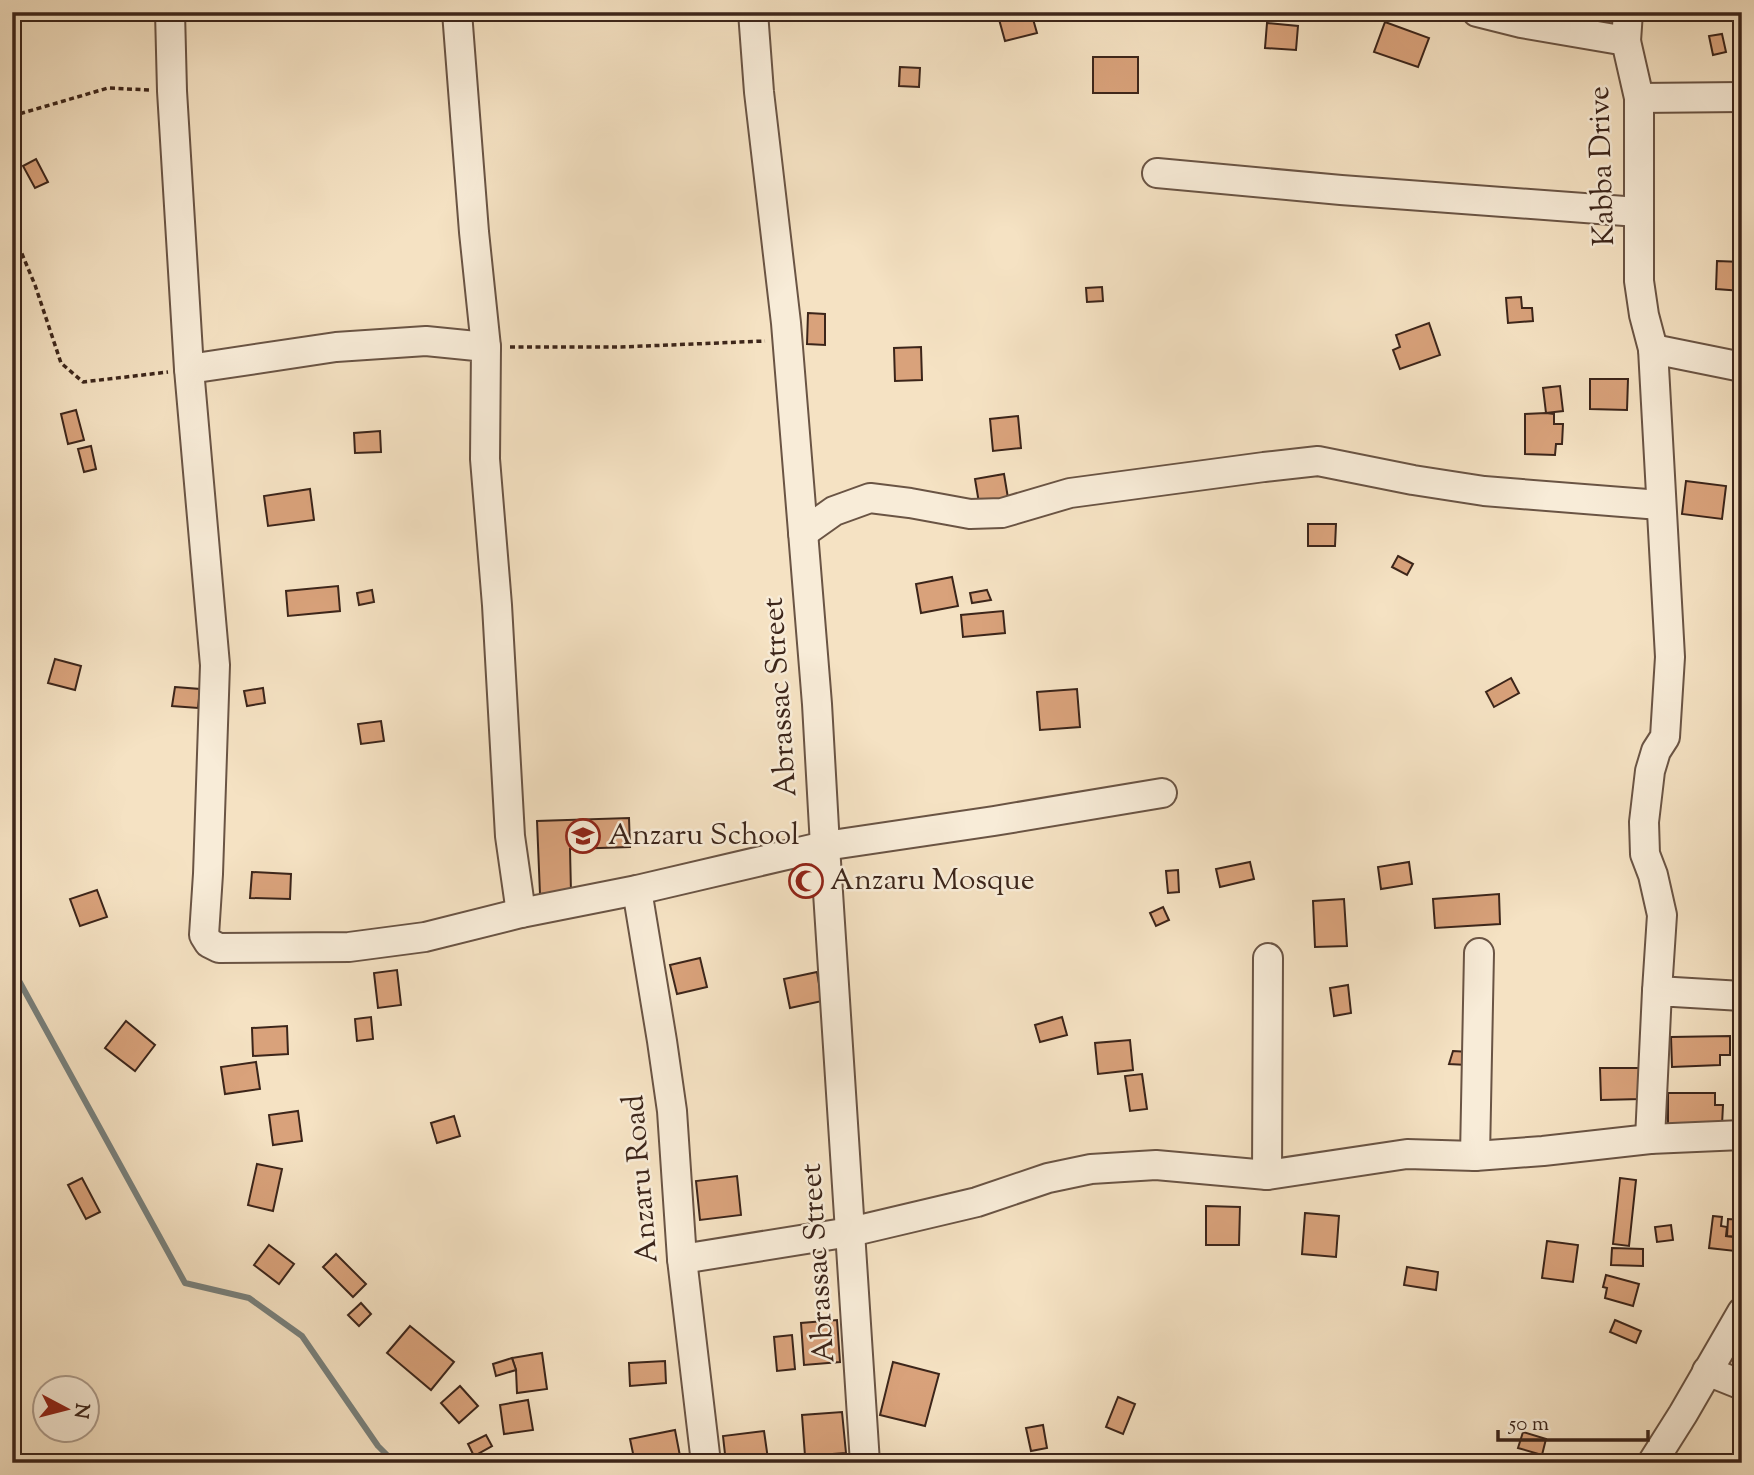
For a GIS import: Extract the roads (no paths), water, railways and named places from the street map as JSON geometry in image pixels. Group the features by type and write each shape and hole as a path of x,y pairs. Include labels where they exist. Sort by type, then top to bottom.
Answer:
{"street":[{"path":"170,12 172,91 189,369 215,665 204,935 209,943 219,948 349,947 425,937 824,846 1162,793"},
{"path":"457,12 486,347 485,459 497,605 510,836 521,913"},
{"name":"Abrassac Street","path":"752,12 788,340 817,704 865,1463"},
{"path":"1477,12 1521,23 1626,41"},
{"name":"Kabba Drive","path":"1628,12 1626,41 1639,98 1639,281 1653,349 1670,657 1665,737 1650,771 1644,822 1645,854 1662,915 1650,1139"},
{"path":"1639,98 1742,97"},
{"path":"1157,173 1638,212"},
{"path":"189,369 336,346 426,341 486,347"},
{"path":"1653,349 1742,367"},
{"path":"803,533 834,511 870,498 970,514 1002,513 1070,493 1318,461 1484,491 1660,505"},
{"name":"Anzaru Road","path":"637,890 672,1111 682,1259 706,1463"},
{"path":"1475,1156 1479,953"},
{"path":"1267,1175 1268,958"},
{"path":"1657,991 1742,996"},
{"path":"682,1259 850,1232 977,1202 1048,1178 1091,1169 1156,1165 1267,1175 1406,1154 1475,1156 1650,1139 1742,1135"},
{"path":"1652,1463 1742,1312"},
{"path":"1707,1371 1742,1385"}],"waterway":[{"path":"12,968 185,1283 249,1298 302,1336 378,1446 395,1463"}],"place":[{"name":"Anzaru School","path":"583,836"},
{"name":"Anzaru Mosque","path":"806,881"}]}
